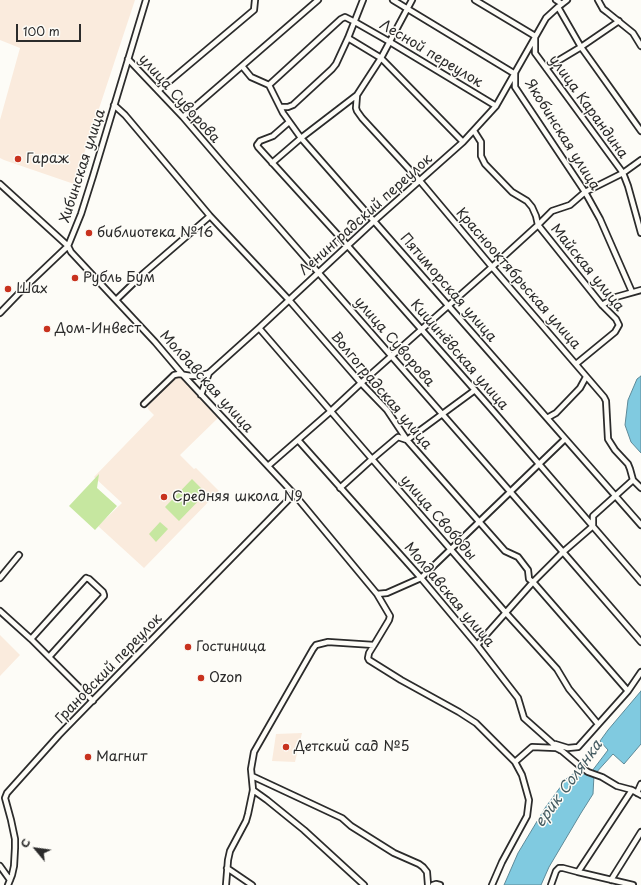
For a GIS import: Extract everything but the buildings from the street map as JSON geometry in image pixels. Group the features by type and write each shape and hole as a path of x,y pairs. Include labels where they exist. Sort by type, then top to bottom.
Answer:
{"street":[{"name":"Хибинская улица","path":"0,314 26,286 68,246 81,214 146,0"},
{"path":"159,90 254,10 255,0"},
{"path":"183,117 318,0"},
{"path":"281,108 293,105 336,64 363,0"},
{"name":"Якобинская улица","path":"393,0 515,74 515,87 585,192 600,219 632,292"},
{"path":"272,163 357,95 382,58 412,0"},
{"path":"475,0 535,36"},
{"path":"556,0 562,4"},
{"name":"Ленинградский переулок","path":"209,373 474,131 496,106 546,18 567,0"},
{"path":"598,0 606,12 633,33 641,46"},
{"path":"558,7 581,47 641,131"},
{"path":"242,66 251,77 269,85 341,19 345,17 355,22"},
{"path":"546,68 581,47 619,21"},
{"name":"Лесной переулок","path":"355,22 496,106"},
{"name":"улица Карандина","path":"535,36 535,53 623,173 641,233"},
{"path":"348,38 382,58 463,142"},
{"name":"улица Суворова","path":"128,58 183,117 641,642"},
{"name":"Пятиморская улица","path":"269,85 283,113 302,138 641,525"},
{"name":"Краснооктябрьская улица","path":"357,95 356,108 358,113 420,181 604,398 606,401 608,439 615,450 628,464 633,480 641,488"},
{"name":"Волгоградская улица","path":"114,105 125,115 210,216 289,300 361,383 387,410 407,440 505,551 518,557 528,570 529,579 628,691"},
{"name":"Кишинёвская улица","path":"289,122 273,136 260,141 257,145 258,147 475,390 641,582"},
{"name":"Майская улица","path":"474,131 480,142 481,156 485,164 512,192 527,201 532,207 538,225 619,325 614,332 576,364"},
{"path":"268,466 449,306 552,211 570,205 585,192 623,173 641,160"},
{"name":"Молдавская улица","path":"0,184 68,246 71,252 155,342 201,395 294,494 377,594 390,614 390,618 374,645"},
{"path":"116,300 144,273 210,216"},
{"path":"602,305 616,297 641,290"},
{"name":"улица Свободы","path":"259,328 450,549 557,669 569,689 598,724"},
{"path":"144,404 174,375 183,374 200,376 209,373"},
{"path":"201,395 209,373"},
{"path":"547,418 556,413 580,388 586,377"},
{"path":"340,488 398,438 407,440 475,390"},
{"path":"377,594 387,593 421,578 565,439"},
{"name":"Молдавская улица","path":"298,440 421,578 477,645 518,698 524,718 560,750 588,772 602,777 617,786 637,793"},
{"path":"477,645 533,582 563,552 593,526 593,516 633,480"},
{"name":"Грановский переулок","path":"9,883 14,866 15,848 11,820 5,798 10,790 93,700 294,494"},
{"path":"0,578 19,555"},
{"path":"31,640 86,578 103,592 103,598 48,657"},
{"path":"0,611 93,700"},
{"path":"226,885 230,851 246,820 253,790 251,769 254,752 313,648 324,643 374,645"},
{"path":"374,645 368,653 369,660 476,723 516,762 522,775 529,800 527,816 502,862 492,885"},
{"path":"554,744 568,748 578,747 628,691 641,672"},
{"path":"516,762 532,747 556,748 560,750"},
{"path":"252,776 342,818 350,826 394,854 419,864 427,872 428,885"},
{"path":"578,872 637,793 641,784"},
{"path":"253,790 304,830 364,885"},
{"path":"611,880 641,832"},
{"path":"0,866 9,883"},
{"path":"228,868 252,885"},
{"path":"551,885 556,871 559,868 633,885"}],"shaded area":[{"path":"0,0 135,0 74,184 0,158 0,120 20,48 0,40"},
{"name":"Средняя школа N9","path":"176,377 182,378 218,418 180,455 194,469 196,468 219,491 144,568 98,526 122,503 94,477 154,415 148,409 149,405"},
{"path":"0,635 20,655 0,676"},
{"name":"Детский сад №5","path":"302,733 295,762 272,761 276,734"}],"green space":[{"path":"99,474 97,488 117,506 95,530 69,506"},
{"path":"192,479 206,493 179,521 165,507"},
{"path":"160,522 168,529 156,542 149,534"}],"water":[{"path":"641,376 641,453 631,442 625,425 628,400 637,379"},
{"name":"ерик Солянка","path":"641,691 641,744 624,764 613,754 594,775 593,794 549,867 541,885 504,885 518,853 545,808 567,778 576,772 589,775 608,750 600,741"}],"place":[{"name":"Гараж","path":"18,159"},
{"name":"библиотека №16","path":"89,233"},
{"name":"Рубль Бум","path":"75,278"},
{"name":"Шах","path":"8,289"},
{"name":"Дом-Инвест","path":"47,329"},
{"name":"Средняя школа N9","path":"164,497"},
{"name":"Гостиница","path":"188,647"},
{"name":"Ozon","path":"201,678"},
{"name":"Детский сад №5","path":"286,747"},
{"name":"Магнит","path":"88,757"}]}
